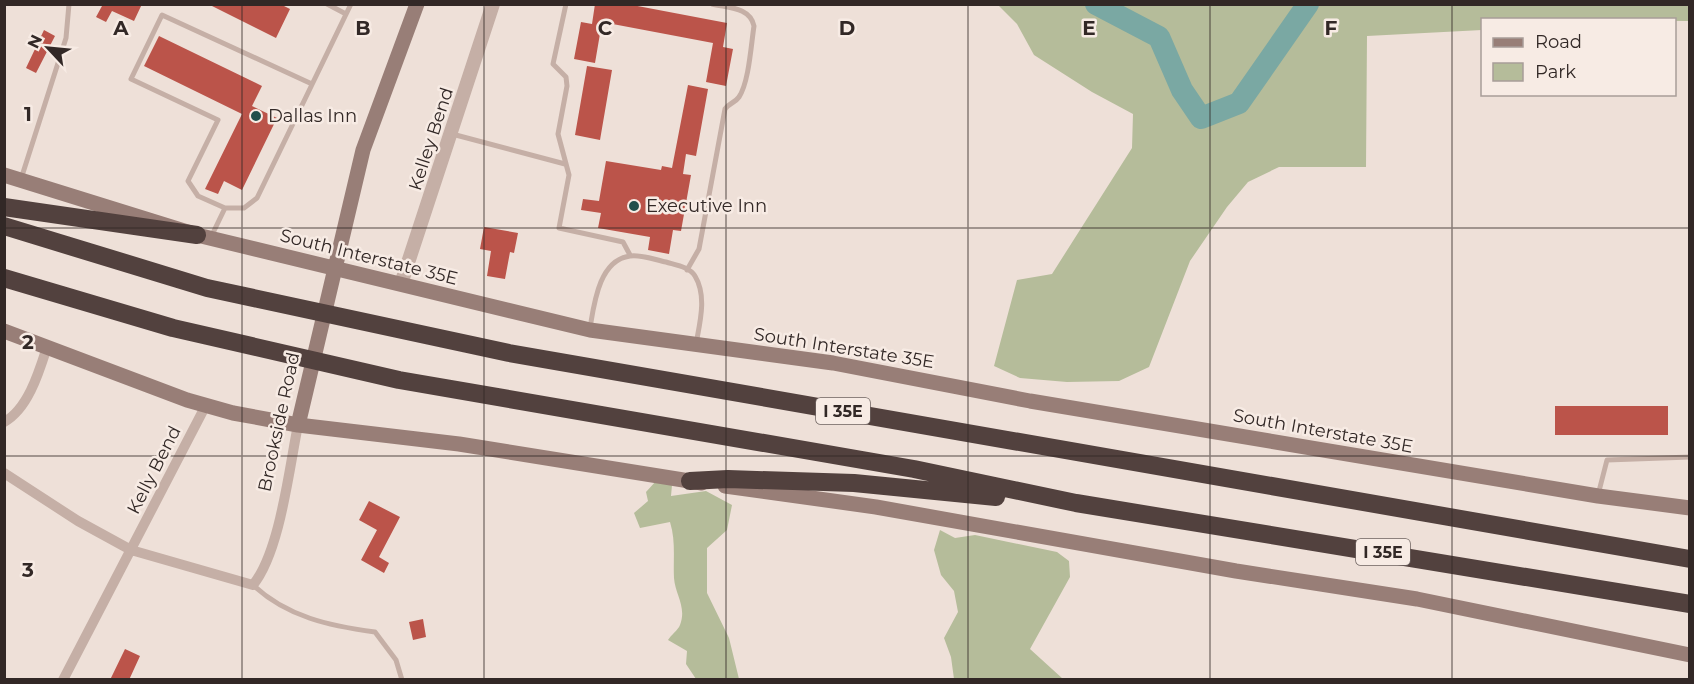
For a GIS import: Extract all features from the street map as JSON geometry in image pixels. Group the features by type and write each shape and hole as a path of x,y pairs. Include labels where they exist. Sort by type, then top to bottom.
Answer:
{"highway":[{"path":"4,207 204,236"},
{"name":"I 35E","path":"4,226 207,288 509,352 1689,558"},
{"name":"I 35E","path":"4,278 193,333 399,380 914,469 1076,503 1689,604"},
{"path":"690,481 728,479 854,483 1076,503"}],"main road":[{"name":"Brookside Road","path":"298,425 363,150 417,4"},
{"name":"South Interstate 35E","path":"4,175 204,236 590,330 833,363 1030,401 1598,496 1689,508"},
{"path":"4,331 206,405 298,425 459,444 690,481 876,507 1236,571 1417,599 1689,655"}],"street":[{"name":"Kelley Bend","path":"401,284 493,4"},
{"path":"4,422 14,417 23,405 47,347"},
{"name":"Kelly Bend","path":"131,550 206,405"},
{"name":"Brookside Road","path":"253,585 265,567 275,533 298,425"},
{"path":"4,473 78,521 131,550 253,585"},
{"path":"63,680 131,550"}],"lane":[{"path":"20,181 66,38 69,4"},
{"path":"327,4 346,14"},
{"path":"312,84 162,15 131,79 218,120 188,181 198,196 225,208 244,208 257,198 351,4"},
{"path":"566,4 554,64 566,77 567,86 558,134 568,175 560,228 623,242 630,255"},
{"path":"687,270 699,249 725,109 740,97 744,86 754,26 752,18 747,13 712,4"},
{"path":"452,134 565,164"},
{"path":"204,236 225,208"},
{"path":"590,330 598,289 606,274 615,262 630,255 694,273 701,290 701,314 696,345"},
{"path":"1598,496 1607,460 1689,457"},
{"path":"253,585 271,602 295,613 341,628 375,632 396,660 402,680"}],"green space":[{"path":"1689,4 1690,21 1676,21 1676,18 1481,18 1481,30 1367,36 1366,167 1279,167 1248,182 1227,207 1190,261 1149,367 1119,381 1067,382 1020,378 994,366 1017,280 1052,274 1132,148 1133,114 1092,92 1034,55 1017,24 998,5"},
{"path":"656,481 672,485 671,496 706,491 732,505 727,530 707,548 707,593 729,638 739,679 696,679 686,664 687,651 668,640 678,629 682,618 674,578 672,529 670,522 640,528 634,513 648,501 646,492"},
{"path":"940,530 955,538 975,535 1057,552 1069,561 1070,577 1030,649 1063,679 954,679 951,657 944,638 958,612 954,591 941,575 934,550"}],"building":[{"path":"100,4 142,4 134,21 112,11 106,22 96,17 102,6"},
{"path":"208,4 280,4 290,9 276,38"},
{"path":"595,4 627,4 727,23 723,47 733,49 726,86 706,82 713,43 602,22 595,63 574,59 581,22 592,24"},
{"path":"44,30 55,36 36,73 26,68"},
{"name":"Dallas Inn","path":"159,36 262,86 252,106 277,118 242,190 224,181 218,194 205,189 242,114 144,66"},
{"path":"587,66 612,70 600,140 575,135"},
{"name":"Executive Inn","path":"688,85 708,89 696,156 686,154 683,174 691,175 681,231 673,230 669,254 648,250 650,237 598,228 601,213 581,210 583,199 599,201 606,161 661,170 662,166 672,168"},
{"path":"484,227 518,233 514,253 510,252 505,279 487,276 491,251 480,249"},
{"path":"1555,406 1668,406 1668,435 1555,435"},
{"path":"369,501 400,517 379,557 389,563 384,573 361,560 377,530 359,520"},
{"path":"423,619 426,637 413,640 409,622"},
{"path":"125,649 140,656 129,680 110,680"}],"waterway":[{"path":"1096,4 1159,37 1182,90 1201,118 1239,103 1308,4"}],"place":[{"name":"Dallas Inn","path":"256,116"},
{"name":"Executive Inn","path":"634,206"}]}
